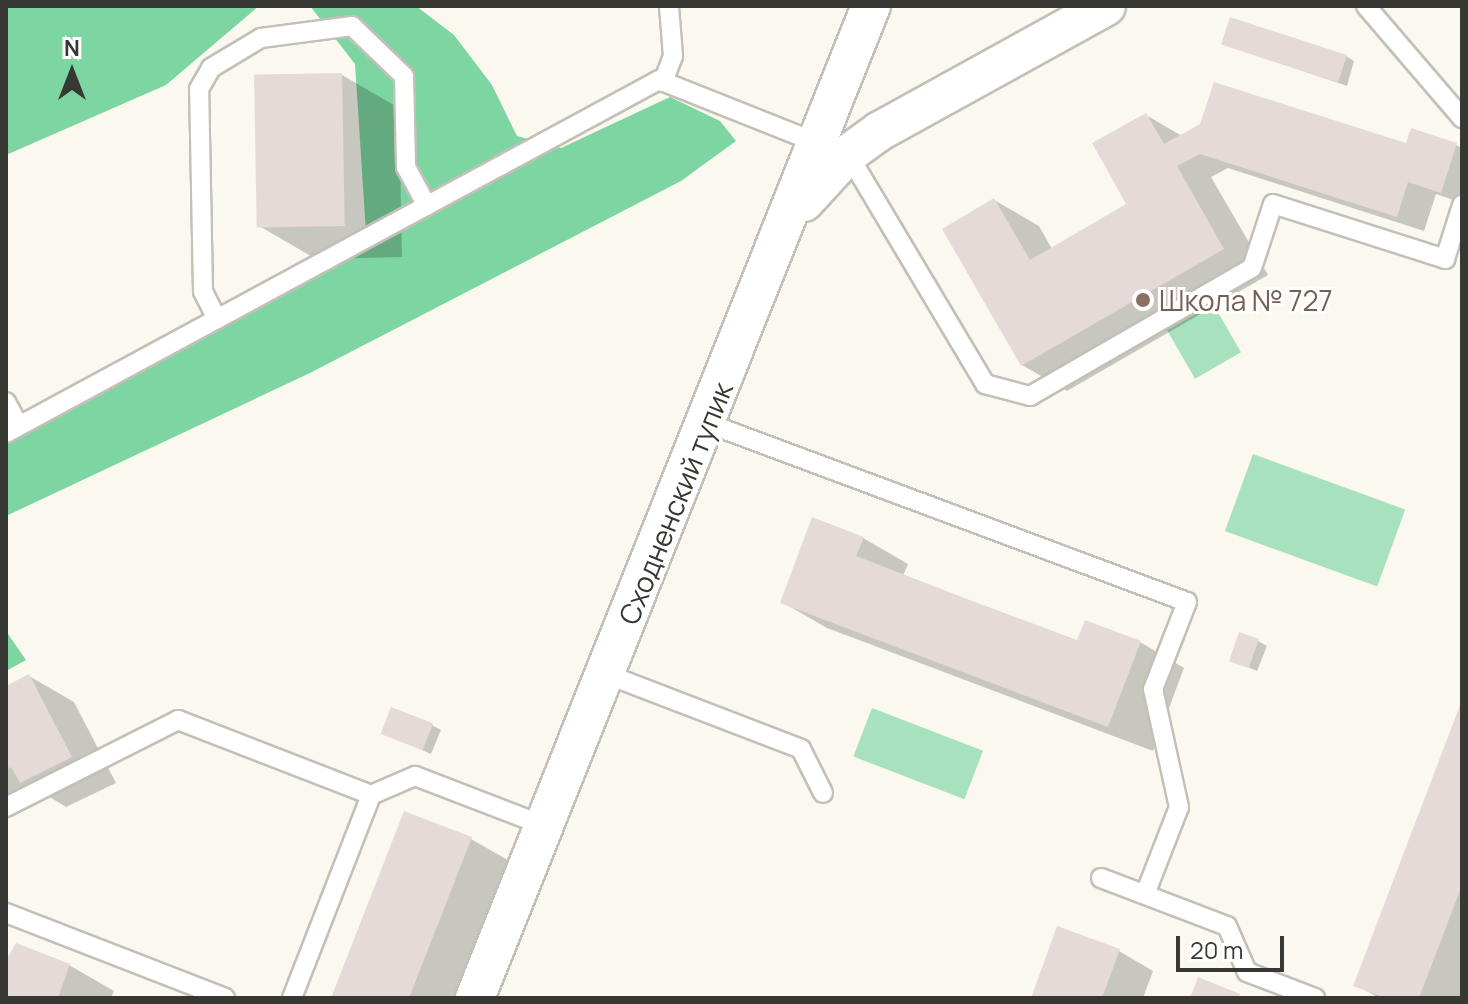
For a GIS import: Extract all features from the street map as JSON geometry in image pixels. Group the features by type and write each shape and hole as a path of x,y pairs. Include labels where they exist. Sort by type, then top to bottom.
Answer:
{"street":[{"name":"Сходненский тупик","path":"475,998 789,220 832,148 871,6"},
{"path":"832,148 1106,6"}],"lane":[{"path":"6,402 12,429 663,82 673,56 669,6"},
{"path":"1366,6 1462,118"},
{"path":"217,319 203,291 199,89 211,68 261,38 352,26 404,76 406,167 427,206"},
{"path":"663,82 832,148 985,384 1030,396 1252,268 1273,204 1445,259 1462,205"},
{"path":"707,423 1187,602 1153,689 1179,807 1145,894"},
{"path":"606,674 801,749 823,793"},
{"path":"6,807 178,720 371,795 415,776 545,826"},
{"path":"292,998 371,795"},
{"path":"1101,878 1227,926 1247,972 1315,998"},
{"path":"6,913 225,998"}],"green space":[{"path":"6,6 259,6 166,85 6,155"},
{"path":"310,6 416,6 454,35 492,85 517,136 561,148 670,97 720,121 736,141 681,181 310,373 6,516 6,441 367,248 355,64"},
{"path":"1212,302 1241,352 1195,379 1166,328"},
{"path":"1253,454 1405,509 1377,586 1225,531"},
{"path":"6,631 26,660 6,671"},
{"path":"872,708 983,751 964,799 853,757"}],"building":[{"path":"1230,17 1347,55 1338,83 1221,45"},
{"path":"342,73 345,226 257,228 254,75"},
{"path":"1214,82 1406,143 1411,128 1457,143 1441,193 1408,182 1397,217 1200,154 1177,166 1224,249 1021,366 942,229 994,198 1030,260 1126,204 1092,143 1146,113 1164,144 1200,124"},
{"path":"812,517 864,537 856,556 967,599 1077,640 1085,620 1141,641 1108,727 780,603"},
{"path":"1239,632 1259,639 1249,668 1229,661"},
{"path":"29,674 72,757 20,783 11,767 6,770 6,686"},
{"path":"1462,700 1462,885 1419,998 1386,998 1353,986"},
{"path":"391,707 433,723 423,750 381,734"},
{"path":"404,811 472,837 409,998 331,998"},
{"path":"1057,926 1120,949 1102,998 1031,998"},
{"path":"16,943 70,964 58,998 6,998 6,960"},
{"path":"1198,977 1240,994 1238,998 1190,998"}],"place":[{"name":"Школа № 727","path":"1143,300"}]}
